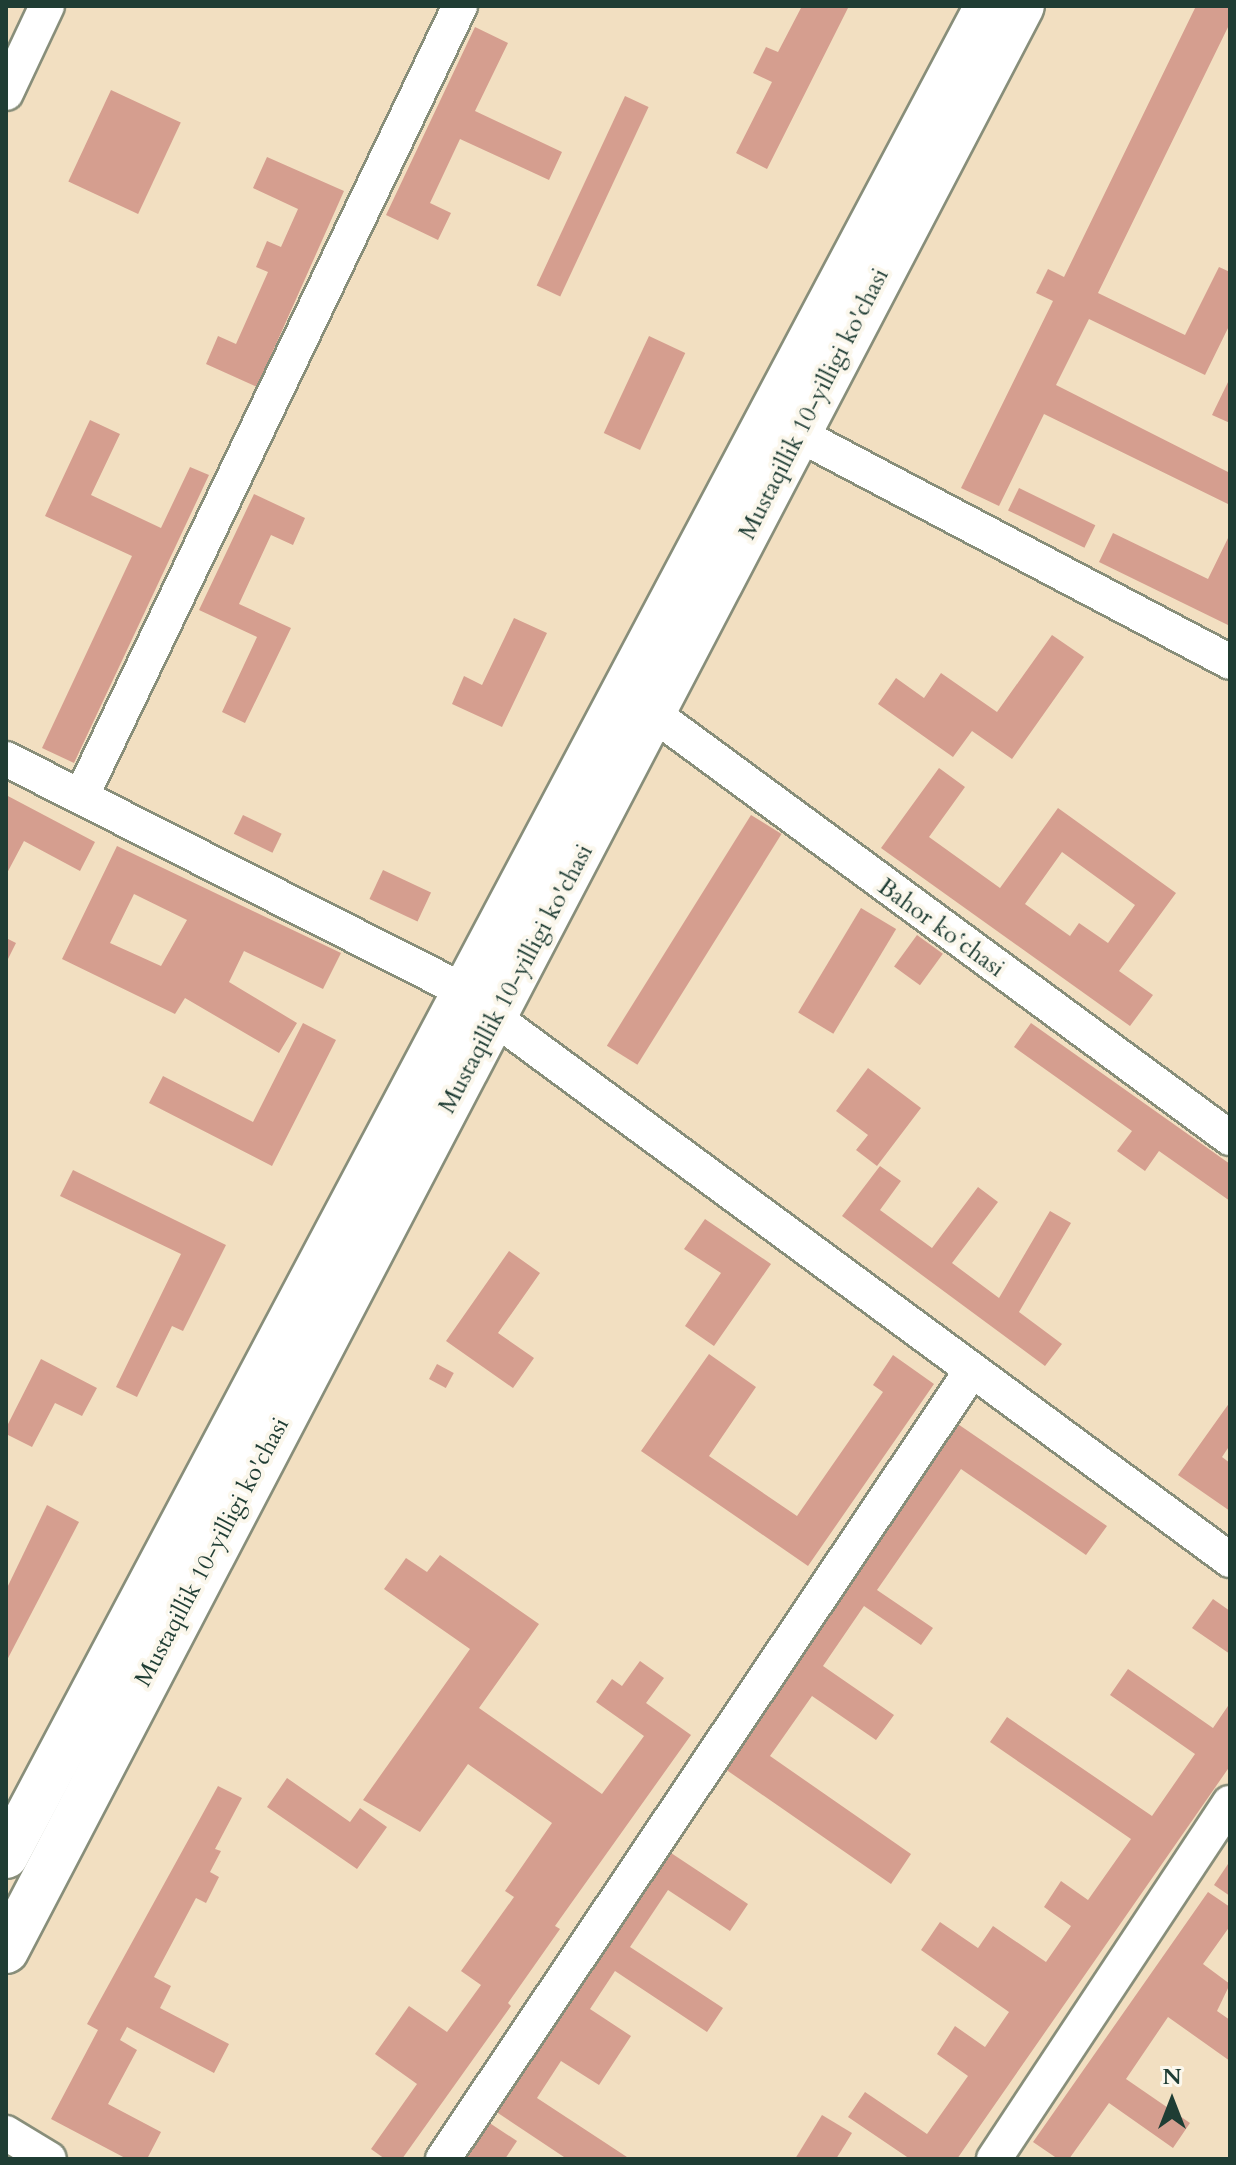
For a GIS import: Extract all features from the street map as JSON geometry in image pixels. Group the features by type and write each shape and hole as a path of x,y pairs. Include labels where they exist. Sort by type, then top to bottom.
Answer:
{"main road":[{"name":"Mustaqillik 10-yilligi ko'chasi","path":"6,1951 189,1594 480,1005 987,6"},
{"name":"Mustaqillik 10-yilligi ko'chasi","path":"6,1856 480,1005 655,715 1022,6"}],"street":[{"path":"6,93 47,6"},
{"path":"81,797 460,6"},
{"path":"798,434 1230,662"},
{"name":"Bahor koʻchasi","path":"655,715 1230,1138"},
{"path":"8,764 81,797 480,1005 1230,1560"},
{"path":"443,2159 972,1370"},
{"path":"994,2159 1230,1803"},
{"path":"6,2133 49,2159"}],"building":[{"path":"802,6 849,6 767,169 736,153 772,82 753,73 766,47 778,52"},
{"path":"1196,6 1230,6 1230,23 1098,293 1185,335 1219,267 1230,272 1230,324 1205,375 1089,319 1056,385 1230,473 1230,505 1044,414 999,506 961,488 1053,301 1036,293 1048,269 1064,277"},
{"path":"475,27 508,43 475,111 562,152 549,180 460,139 430,203 451,213 438,240 386,215"},
{"path":"111,90 181,123 138,214 68,182"},
{"path":"625,96 649,107 560,296 537,285"},
{"path":"267,157 344,191 257,387 206,364 218,336 236,344 268,272 256,267 267,241 281,247 298,209 253,188"},
{"path":"649,336 685,353 640,450 604,433"},
{"path":"1230,378 1230,423 1212,415"},
{"path":"90,420 120,434 91,495 161,528 190,467 209,475 74,763 42,748 132,556 45,516"},
{"path":"1019,488 1095,525 1084,548 1008,510"},
{"path":"254,494 305,518 293,545 271,535 239,604 291,628 245,723 222,712 257,637 199,610"},
{"path":"1113,533 1208,579 1230,534 1230,626 1099,562"},
{"path":"514,618 547,633 502,727 452,704 464,676 482,685"},
{"path":"1052,635 1084,657 1012,759 972,731 953,757 878,704 896,678 924,698 941,673 997,712"},
{"path":"939,768 965,787 929,837 1000,888 1058,808 1176,893 1119,971 1153,995 1130,1026 881,848","holes":["1062,852 1135,905 1108,943 1079,923 1070,936 1025,904"]},
{"path":"6,795 95,842 80,871 24,841 6,875"},
{"path":"243,815 282,834 272,853 234,834"},
{"path":"751,815 782,834 637,1065 607,1046"},
{"path":"117,846 341,953 323,989 244,951 229,982 297,1023 279,1053 185,998 175,1014 62,959","holes":["134,894 187,920 161,966 110,943"]},
{"path":"383,870 431,892 418,921 369,899"},
{"path":"861,908 896,929 833,1034 798,1013"},
{"path":"917,935 943,954 920,985 894,967"},
{"path":"6,938 16,943 6,963"},
{"path":"303,1023 336,1040 272,1166 149,1103 163,1076 253,1122"},
{"path":"1031,1023 1230,1164 1230,1201 1159,1151 1145,1171 1117,1151 1132,1131 1014,1047"},
{"path":"868,1068 921,1108 877,1166 856,1150 868,1135 836,1111"},
{"path":"880,1166 901,1181 880,1210 932,1248 978,1187 998,1202 952,1263 999,1298 1050,1211 1071,1223 1019,1312 1062,1344 1045,1366 842,1216"},
{"path":"73,1170 226,1245 183,1331 172,1326 137,1397 116,1387 181,1254 60,1196"},
{"path":"705,1219 771,1264 714,1346 685,1326 721,1273 684,1249"},
{"path":"509,1251 540,1273 498,1333 534,1358 513,1388 446,1341"},
{"path":"709,1354 756,1387 709,1456 797,1516 883,1392 873,1385 893,1355 934,1384 808,1566 641,1451"},
{"path":"41,1359 97,1388 82,1416 55,1403 32,1447 6,1434 6,1428"},
{"path":"437,1364 454,1373 446,1388 429,1379"},
{"path":"1230,1402 1230,1445 1222,1457 1230,1463 1230,1511 1178,1475"},
{"path":"952,1420 1107,1526 1086,1555 961,1469 877,1590 933,1628 921,1645 864,1606 823,1666 894,1715 876,1740 812,1696 770,1756 911,1854 891,1884 715,1762"},
{"path":"47,1505 79,1522 6,1662 6,1590"},
{"path":"440,1555 539,1624 479,1708 602,1794 644,1736 596,1702 612,1679 622,1686 640,1661 664,1678 646,1703 691,1735 555,1926 560,1929 508,2003 511,2006 402,2159 385,2159 371,2149 417,2084 375,2054 409,2006 447,2032 481,1985 461,1971 514,1897 505,1891 552,1823 468,1764 420,1832 363,1800 470,1649 384,1589 406,1558 427,1572"},
{"path":"1213,1599 1230,1611 1230,1654 1192,1628"},
{"path":"1128,1669 1213,1728 1230,1703 1230,1766 957,2159 910,2159 848,2117 865,2092 927,2134 968,2076 937,2054 955,2026 985,2047 1009,2012 921,1950 940,1922 978,1948 993,1926 1046,1962 1071,1926 1044,1907 1061,1881 1088,1900 1131,1839 990,1742 1007,1717 1152,1816 1195,1754 1110,1695"},
{"path":"287,1778 350,1822 360,1808 387,1827 357,1869 267,1807"},
{"path":"218,1786 242,1798 215,1849 221,1851 210,1872 219,1877 206,1903 196,1898 154,1977 171,1986 160,2008 229,2044 214,2073 127,2027 120,2040 137,2050 108,2104 161,2132 147,2159 127,2159 51,2119 98,2030 87,2024"},
{"path":"662,1847 748,1904 730,1931 668,1890 630,1947 723,2008 707,2032 615,1971 590,2009 631,2036 599,2085 561,2061 537,2098 630,2159 567,2159 489,2107"},
{"path":"1230,1861 1230,1896 1214,1885"},
{"path":"1208,1892 1230,1907 1230,1926 1203,1964 1230,1984 1217,2011 1230,2020 1230,2061 1168,2017 1126,2079 1190,2123 1173,2148 1109,2103 1069,2159 1058,2159 1033,2142"},
{"path":"822,2115 852,2133 836,2159 795,2159"},
{"path":"482,2118 517,2141 505,2159 455,2159"}]}
